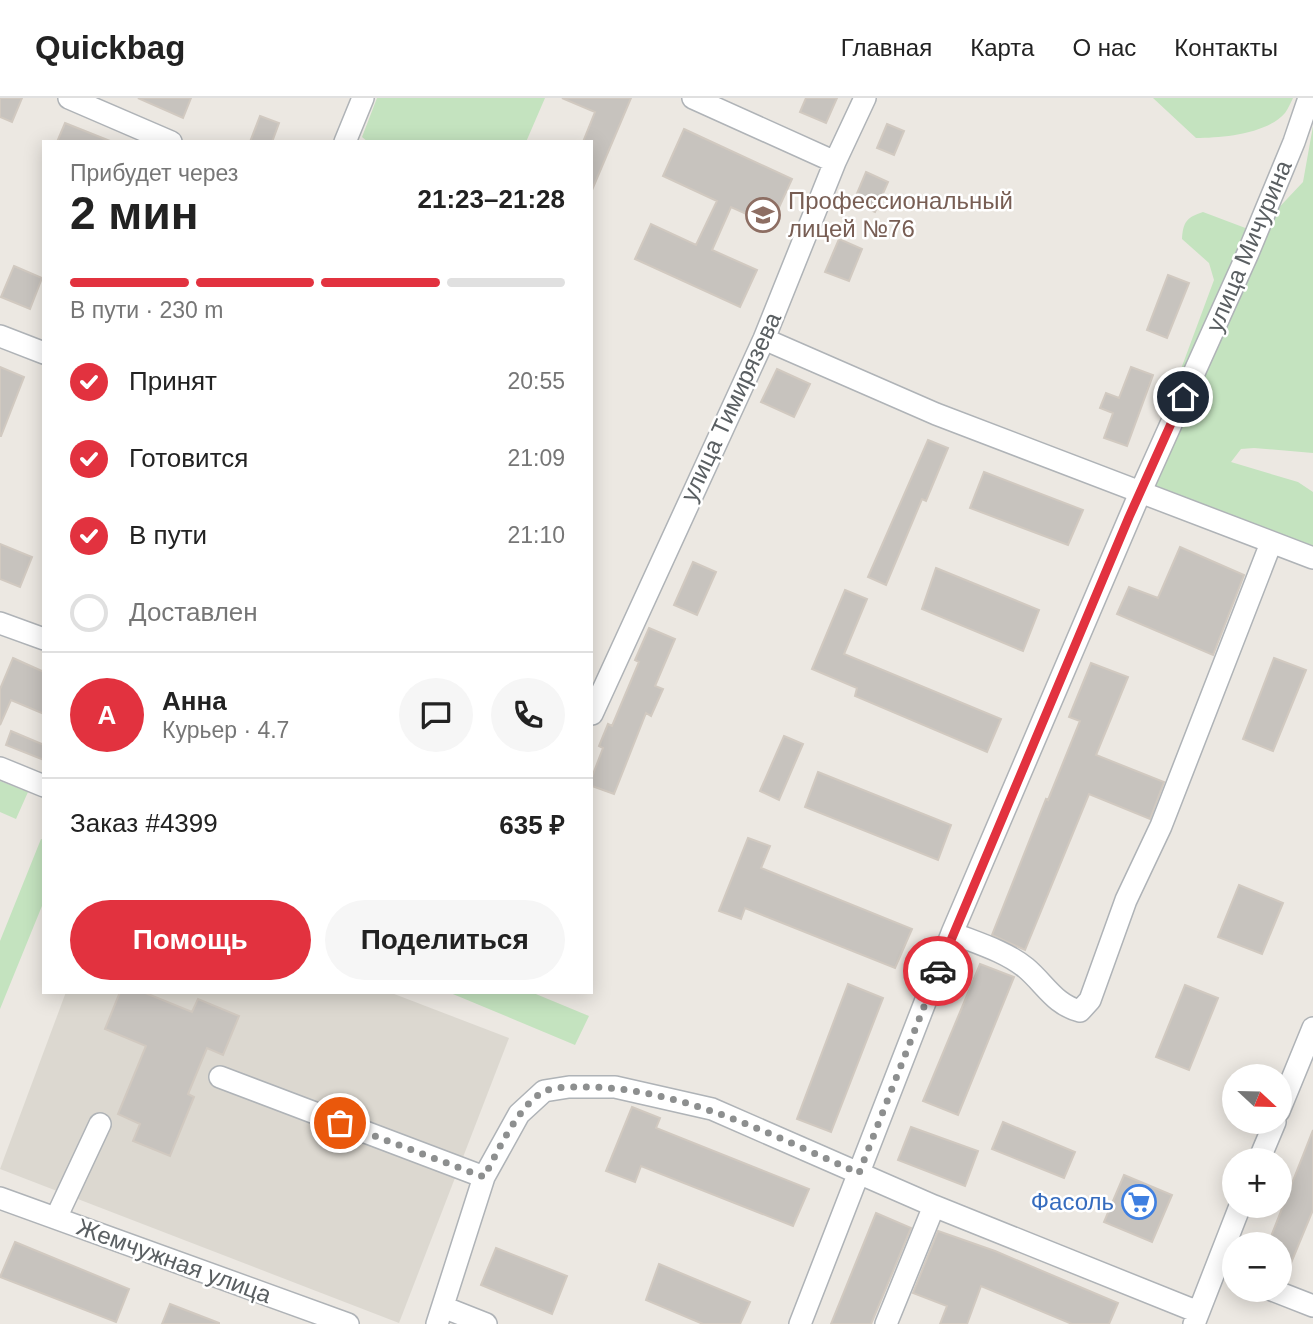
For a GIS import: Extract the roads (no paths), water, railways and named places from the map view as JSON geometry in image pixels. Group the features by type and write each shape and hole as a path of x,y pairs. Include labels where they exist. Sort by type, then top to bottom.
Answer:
{"street":[{"path":"69,98 165,140"},
{"path":"346,140 363,98"},
{"path":"693,98 835,162"},
{"name":"улица Тимирязева","path":"593,712 764,339 835,162 865,98"},
{"name":"улица Мичурина","path":"800,1324 952,933 1140,493 1253,241 1309,98"},
{"path":"0,336 42,352"},
{"path":"764,339 936,414 1313,558"},
{"path":"952,933 997,950 1025,967 1065,1007 1080,1011 1090,1000 1126,900 1161,826 1271,543"},
{"path":"0,623 42,638"},
{"path":"0,768 42,785"},
{"path":"1292,1079 1313,1028"},
{"path":"220,1077 484,1177"},
{"path":"486,1324 440,1315 484,1177 519,1114 544,1091 569,1087 615,1087 712,1110 1196,1318 1222,1276"},
{"path":"56,1218 100,1124"},
{"name":"Жемчужная улица","path":"0,1198 348,1324"},
{"path":"886,1324 934,1206"},
{"path":"1292,1298 1313,1306"}],"place":[{"name":"Профессиональный лицей №76","path":"763,215"},
{"name":"Фасоль","path":"1139,1202"}]}
